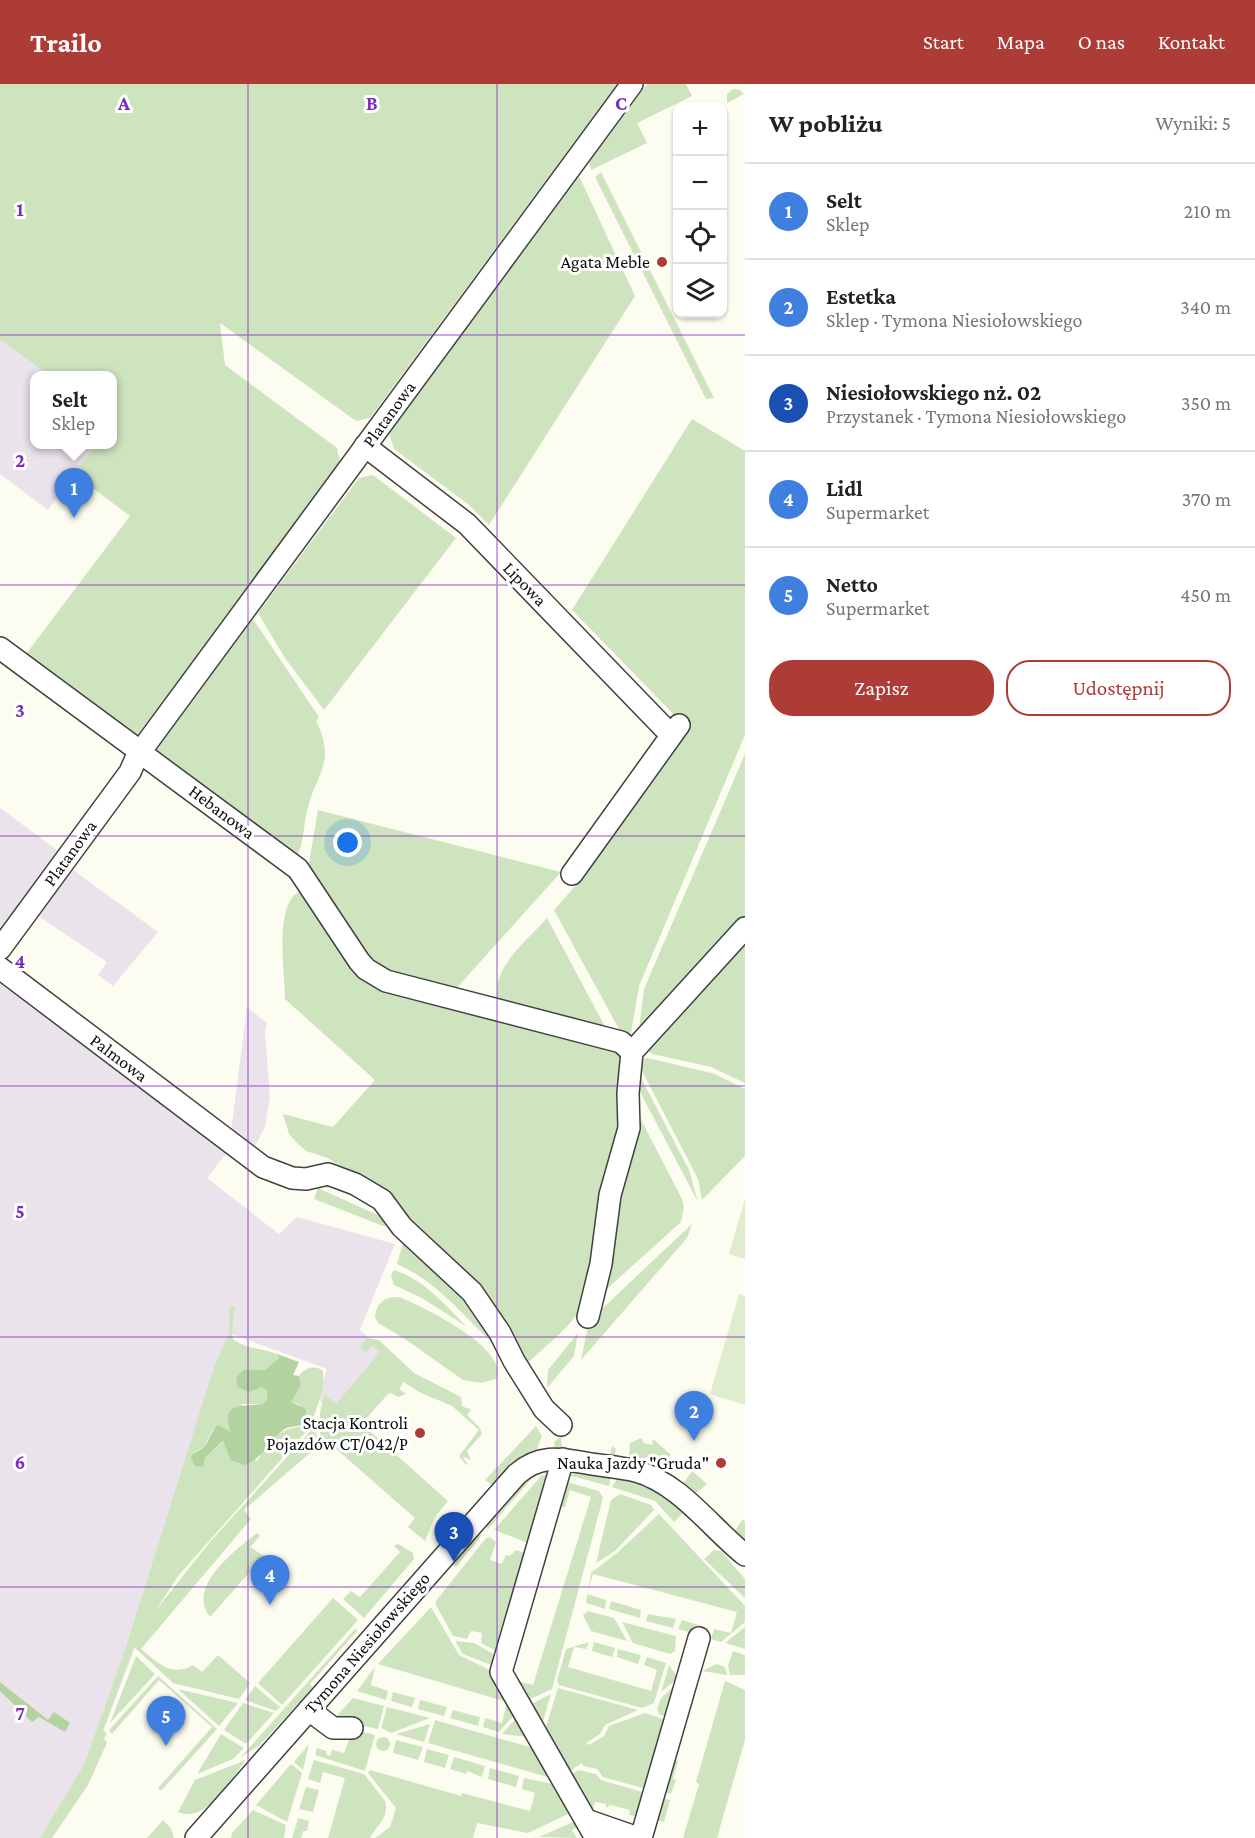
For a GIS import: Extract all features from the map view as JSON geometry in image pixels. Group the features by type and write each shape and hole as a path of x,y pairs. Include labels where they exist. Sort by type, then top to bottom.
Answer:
{"street":[{"name":"Platanowa","path":"0,949 130,772 141,751 632,84"},
{"name":"Lipowa","path":"365,446 467,524 675,730 572,874"},
{"name":"Hebanowa","path":"0,648 298,869 359,961 375,975 386,981 621,1042 632,1052"},
{"path":"588,1317 601,1264 610,1195 629,1128 628,1084 632,1052 745,928"},
{"name":"Palmowa","path":"0,968 264,1167 280,1175 306,1179 328,1174 355,1184 382,1200 408,1233 472,1292 500,1333 514,1361 544,1409 561,1425"},
{"name":"Tymona Niesiołowskiego","path":"196,1838 517,1474 542,1459 563,1459 636,1471 650,1477 679,1494 741,1554"},
{"path":"563,1459 501,1672 591,1829 639,1838 699,1638"},
{"path":"309,1710 333,1728 352,1728"}],"shaded area":[{"path":"0,340 43,371 30,371 30,449 93,449 48,510 0,474"},
{"path":"0,808 61,853 0,938"},
{"path":"72,869 158,932 113,986 98,975 107,962 38,916"},
{"path":"0,978 229,1150 207,1178 279,1234 297,1217 395,1244 360,1330 383,1351 332,1410 316,1398 327,1369 229,1333 139,1637 84,1782 46,1838 0,1838"},
{"path":"247,1007 267,1023 265,1034 270,1096 265,1127 253,1150 231,1133"}],"green space":[{"path":"0,84 617,84 370,418 356,421 220,323 225,365 337,448 340,462 243,598 133,741 23,658 130,516 74,474 93,449 117,449 117,371 43,371 0,340"},
{"path":"647,84 686,84 692,96 680,102 673,102 673,105 637,123 647,143 591,170 589,162"},
{"path":"733,89 740,90 744,94 727,103 727,94"},
{"path":"601,172 714,398 706,399 595,177"},
{"path":"579,176 635,296 489,525 469,505 394,449 389,433"},
{"path":"692,419 745,451 745,735 639,986 630,1038 625,1040 554,910 577,884 688,729 572,610"},
{"path":"373,475 456,538 324,710 285,658 258,613 359,478"},
{"path":"253,619 319,717 316,721 325,747 323,767 311,798 302,843 295,861 152,755"},
{"path":"745,754 745,923 638,1037 644,989"},
{"path":"318,810 561,872 453,992 378,973 310,878 309,863"},
{"path":"301,891 356,964 595,1037 620,1054 623,1077 619,1144 598,1258 580,1309 563,1330 529,1362 366,1185 328,1158 306,1151 289,1134 283,1114 333,1127 375,1080 285,999 282,940 284,923 292,898"},
{"path":"547,918 609,1034 498,1001 499,977 505,966"},
{"path":"745,937 745,1083 711,1067 652,1054 647,1050"},
{"path":"648,1058 715,1074 745,1089 745,1156 702,1200 698,1179 641,1069 640,1059"},
{"path":"639,1074 689,1170 698,1202 638,1088"},
{"path":"635,1108 684,1207 681,1222 598,1297"},
{"path":"318,1188 384,1218 393,1226 383,1226 314,1199"},
{"path":"745,1199 745,1259 729,1254"},
{"path":"692,1224 687,1238 581,1360 589,1321"},
{"path":"403,1243 455,1282 495,1345 438,1290 413,1272 397,1264"},
{"path":"394,1270 425,1286 467,1327 422,1298 394,1285 391,1275"},
{"path":"739,1294 745,1296 745,1405 710,1394"},
{"path":"399,1297 444,1319 478,1342 497,1367 496,1379 481,1383 463,1380 378,1323 375,1317 382,1301"},
{"path":"230,1306 235,1306 233,1339 243,1345 277,1354 279,1358 265,1370 243,1370 267,1390 267,1400 262,1404 242,1404 231,1432 213,1429 204,1447 193,1453 205,1458 224,1441 257,1461 280,1433 300,1427 300,1405 290,1402 301,1385 299,1376 301,1373 310,1368 323,1371 323,1388 311,1426 178,1576 156,1610 210,1542 314,1427 320,1445 320,1413 324,1394 336,1404 380,1352 372,1345 366,1353 361,1349 366,1338 379,1340 414,1373 461,1397 462,1406 471,1410 467,1415 480,1428 482,1434 467,1451 471,1460 463,1458 468,1464 466,1465 459,1456 479,1430 452,1406 419,1392 404,1382 399,1389 406,1394 398,1397 391,1393 388,1394 364,1421 364,1426 448,1501 435,1517 425,1541 408,1527 415,1518 334,1447 327,1454 319,1445 244,1510 251,1519 141,1649 165,1667 178,1670 193,1665 202,1672 218,1655 250,1683 239,1699 173,1683 134,1647 103,1730 107,1734 104,1738 107,1743 88,1785 52,1838 40,1838 85,1763 126,1647 214,1367 229,1333"},
{"path":"578,1333 574,1356 547,1388 548,1370"},
{"path":"277,1354 299,1362 293,1375 299,1376 301,1385 291,1402 306,1409 305,1423 283,1430 256,1459 244,1465 231,1460 223,1441 205,1458 203,1467 195,1466 191,1457 205,1445 215,1427 218,1425 231,1432 228,1415 231,1410 241,1406 262,1404 267,1400 267,1390 261,1387 249,1392 238,1387 236,1378 243,1370 265,1370 279,1358"},
{"path":"536,1426 542,1436 535,1454 504,1480 492,1485 485,1480"},
{"path":"561,1436 562,1447 610,1456 612,1446 616,1449 614,1459 555,1449 554,1442"},
{"path":"641,1438 644,1443 652,1445 653,1439 671,1455 658,1469 629,1459 630,1443"},
{"path":"540,1469 488,1529 484,1522 520,1482"},
{"path":"566,1470 611,1475 609,1486 568,1475"},
{"path":"692,1471 707,1484 694,1495 683,1484"},
{"path":"542,1475 554,1477 528,1543 494,1530"},
{"path":"618,1477 654,1489 684,1512 674,1522 655,1501 612,1487"},
{"path":"567,1482 599,1491 603,1498 552,1689 526,1701 520,1698 506,1674 509,1666 515,1668 512,1680 533,1685 591,1497 570,1490 565,1507 555,1505 561,1486"},
{"path":"620,1494 651,1505 654,1510 615,1551 596,1563 611,1500"},
{"path":"659,1514 745,1606 745,1622 721,1642 711,1639 714,1629 731,1633 737,1612 593,1574 588,1590 591,1573 617,1553"},
{"path":"743,1519 745,1522 745,1543 734,1532"},
{"path":"257,1533 260,1536 250,1547 264,1556 210,1617 204,1605 204,1593 209,1582 226,1559"},
{"path":"473,1535 482,1535 456,1567 449,1562"},
{"path":"490,1537 496,1542 490,1560 502,1564 506,1555 510,1556 516,1550 525,1553 500,1653 481,1643 482,1633 471,1631 467,1639 453,1636 436,1605 436,1601 486,1538"},
{"path":"398,1544 413,1553 414,1559 364,1618 343,1599 351,1591 360,1597 400,1552 394,1546"},
{"path":"714,1550 721,1551 745,1579 745,1598 704,1559"},
{"path":"587,1594 606,1600 605,1609 586,1603"},
{"path":"333,1598 358,1620 282,1705 258,1683"},
{"path":"611,1601 641,1610 640,1618 609,1609"},
{"path":"431,1607 459,1655 496,1673 517,1712 499,1732 483,1727 485,1718 502,1723 507,1702 378,1664"},
{"path":"588,1611 614,1618 627,1641 591,1631 583,1615"},
{"path":"648,1614 676,1619 673,1628 646,1621"},
{"path":"682,1620 708,1628 705,1637 678,1629"},
{"path":"622,1622 676,1636 675,1651 670,1654 633,1643"},
{"path":"745,1627 745,1649 725,1643"},
{"path":"355,1629 358,1630 310,1684 314,1689 307,1701 303,1698 260,1745 241,1757"},
{"path":"455,1641 474,1643 499,1657 496,1667 463,1654"},
{"path":"589,1642 586,1649 574,1647 568,1667 651,1691 657,1670 644,1665 647,1657 666,1663 654,1703 642,1708 559,1685 557,1680 566,1649"},
{"path":"594,1642 615,1648 612,1657 592,1651"},
{"path":"618,1649 641,1655 638,1664 617,1657"},
{"path":"733,1651 745,1655 745,1675 730,1675 728,1665"},
{"path":"136,1656 155,1674 110,1723"},
{"path":"717,1664 725,1667 727,1675 702,1671"},
{"path":"669,1665 678,1678 661,1692"},
{"path":"375,1667 371,1685 388,1691 386,1700 357,1691"},
{"path":"158,1676 217,1729 161,1791 158,1788 212,1727 159,1680 112,1734 109,1730"},
{"path":"725,1681 745,1690 745,1740 717,1838 683,1838 699,1784 696,1782"},
{"path":"0,1682 48,1720 54,1712 70,1723 65,1732 39,1717 32,1722 0,1691"},
{"path":"675,1685 670,1717 660,1715 657,1709 661,1698"},
{"path":"255,1686 280,1707 276,1711 245,1700"},
{"path":"558,1688 638,1710 605,1725 600,1734 586,1743 589,1745 604,1736 609,1726 645,1713 666,1720 646,1789 603,1777 597,1769 583,1766 582,1763 567,1773 543,1736"},
{"path":"178,1689 238,1703 219,1726"},
{"path":"393,1692 415,1698 412,1707 391,1701"},
{"path":"551,1694 540,1732 525,1707"},
{"path":"353,1698 384,1706 378,1729 333,1720"},
{"path":"420,1700 447,1707 444,1716 418,1709"},
{"path":"243,1703 274,1713 246,1744 224,1730"},
{"path":"387,1707 430,1718 391,1733 381,1728"},
{"path":"453,1710 480,1717 478,1726 450,1718"},
{"path":"519,1715 527,1737 502,1734"},
{"path":"435,1720 540,1750 551,1778 428,1743"},
{"path":"430,1724 424,1742 396,1734"},
{"path":"359,1731 375,1735 365,1771 315,1755 317,1748 327,1751 326,1754 330,1756 332,1750 344,1753 350,1738"},
{"path":"221,1734 244,1748 233,1759 197,1774"},
{"path":"383,1737 388,1739 390,1744 388,1749 383,1751 378,1749 376,1744 378,1739"},
{"path":"396,1740 423,1747 418,1760 393,1753"},
{"path":"309,1744 303,1770 294,1762"},
{"path":"427,1749 449,1755 445,1768 424,1762"},
{"path":"454,1757 485,1766 482,1777 467,1771 466,1774 450,1769"},
{"path":"670,1759 678,1761 673,1779 676,1780 671,1794 661,1791"},
{"path":"246,1760 217,1798 208,1806 198,1812 188,1814 178,1812 195,1780"},
{"path":"314,1760 364,1774 385,1801 384,1817 370,1838 328,1838 345,1778 323,1772 320,1783 308,1779"},
{"path":"291,1764 302,1773 287,1822 256,1805"},
{"path":"490,1768 519,1776 516,1787 488,1779"},
{"path":"370,1770 461,1796 462,1793 530,1811 535,1793 522,1789 524,1778 557,1785 570,1813 528,1833 477,1823 473,1838 375,1838 390,1827 396,1808 368,1773"},
{"path":"578,1770 596,1774 601,1780 646,1793 642,1817 629,1815 630,1810 610,1805 606,1808 606,1804 595,1802 592,1812 570,1776"},
{"path":"306,1787 319,1790 313,1812 299,1809"},
{"path":"659,1797 670,1800 664,1822 652,1819"},
{"path":"253,1810 286,1825 284,1838 231,1838 232,1833"},
{"path":"298,1818 309,1821 307,1831 303,1831 301,1838 292,1838"},
{"path":"163,1820 171,1828 174,1838 147,1838"},
{"path":"573,1822 581,1825 572,1830 577,1838 539,1837"}],"place":[{"name":"Agata Meble","path":"662,262"},
{"name":"Selt","path":"74,518"},
{"name":"Stacja Kontroli Pojazdów CT/042/P","path":"420,1433"},
{"name":"Estetka","path":"694,1441"},
{"name":"Nauka Jazdy \"Gruda\"","path":"721,1463"},
{"name":"Niesiołowskiego nż. 02","path":"454,1562"},
{"name":"Lidl","path":"270,1605"},
{"name":"Netto","path":"166,1746"}]}
